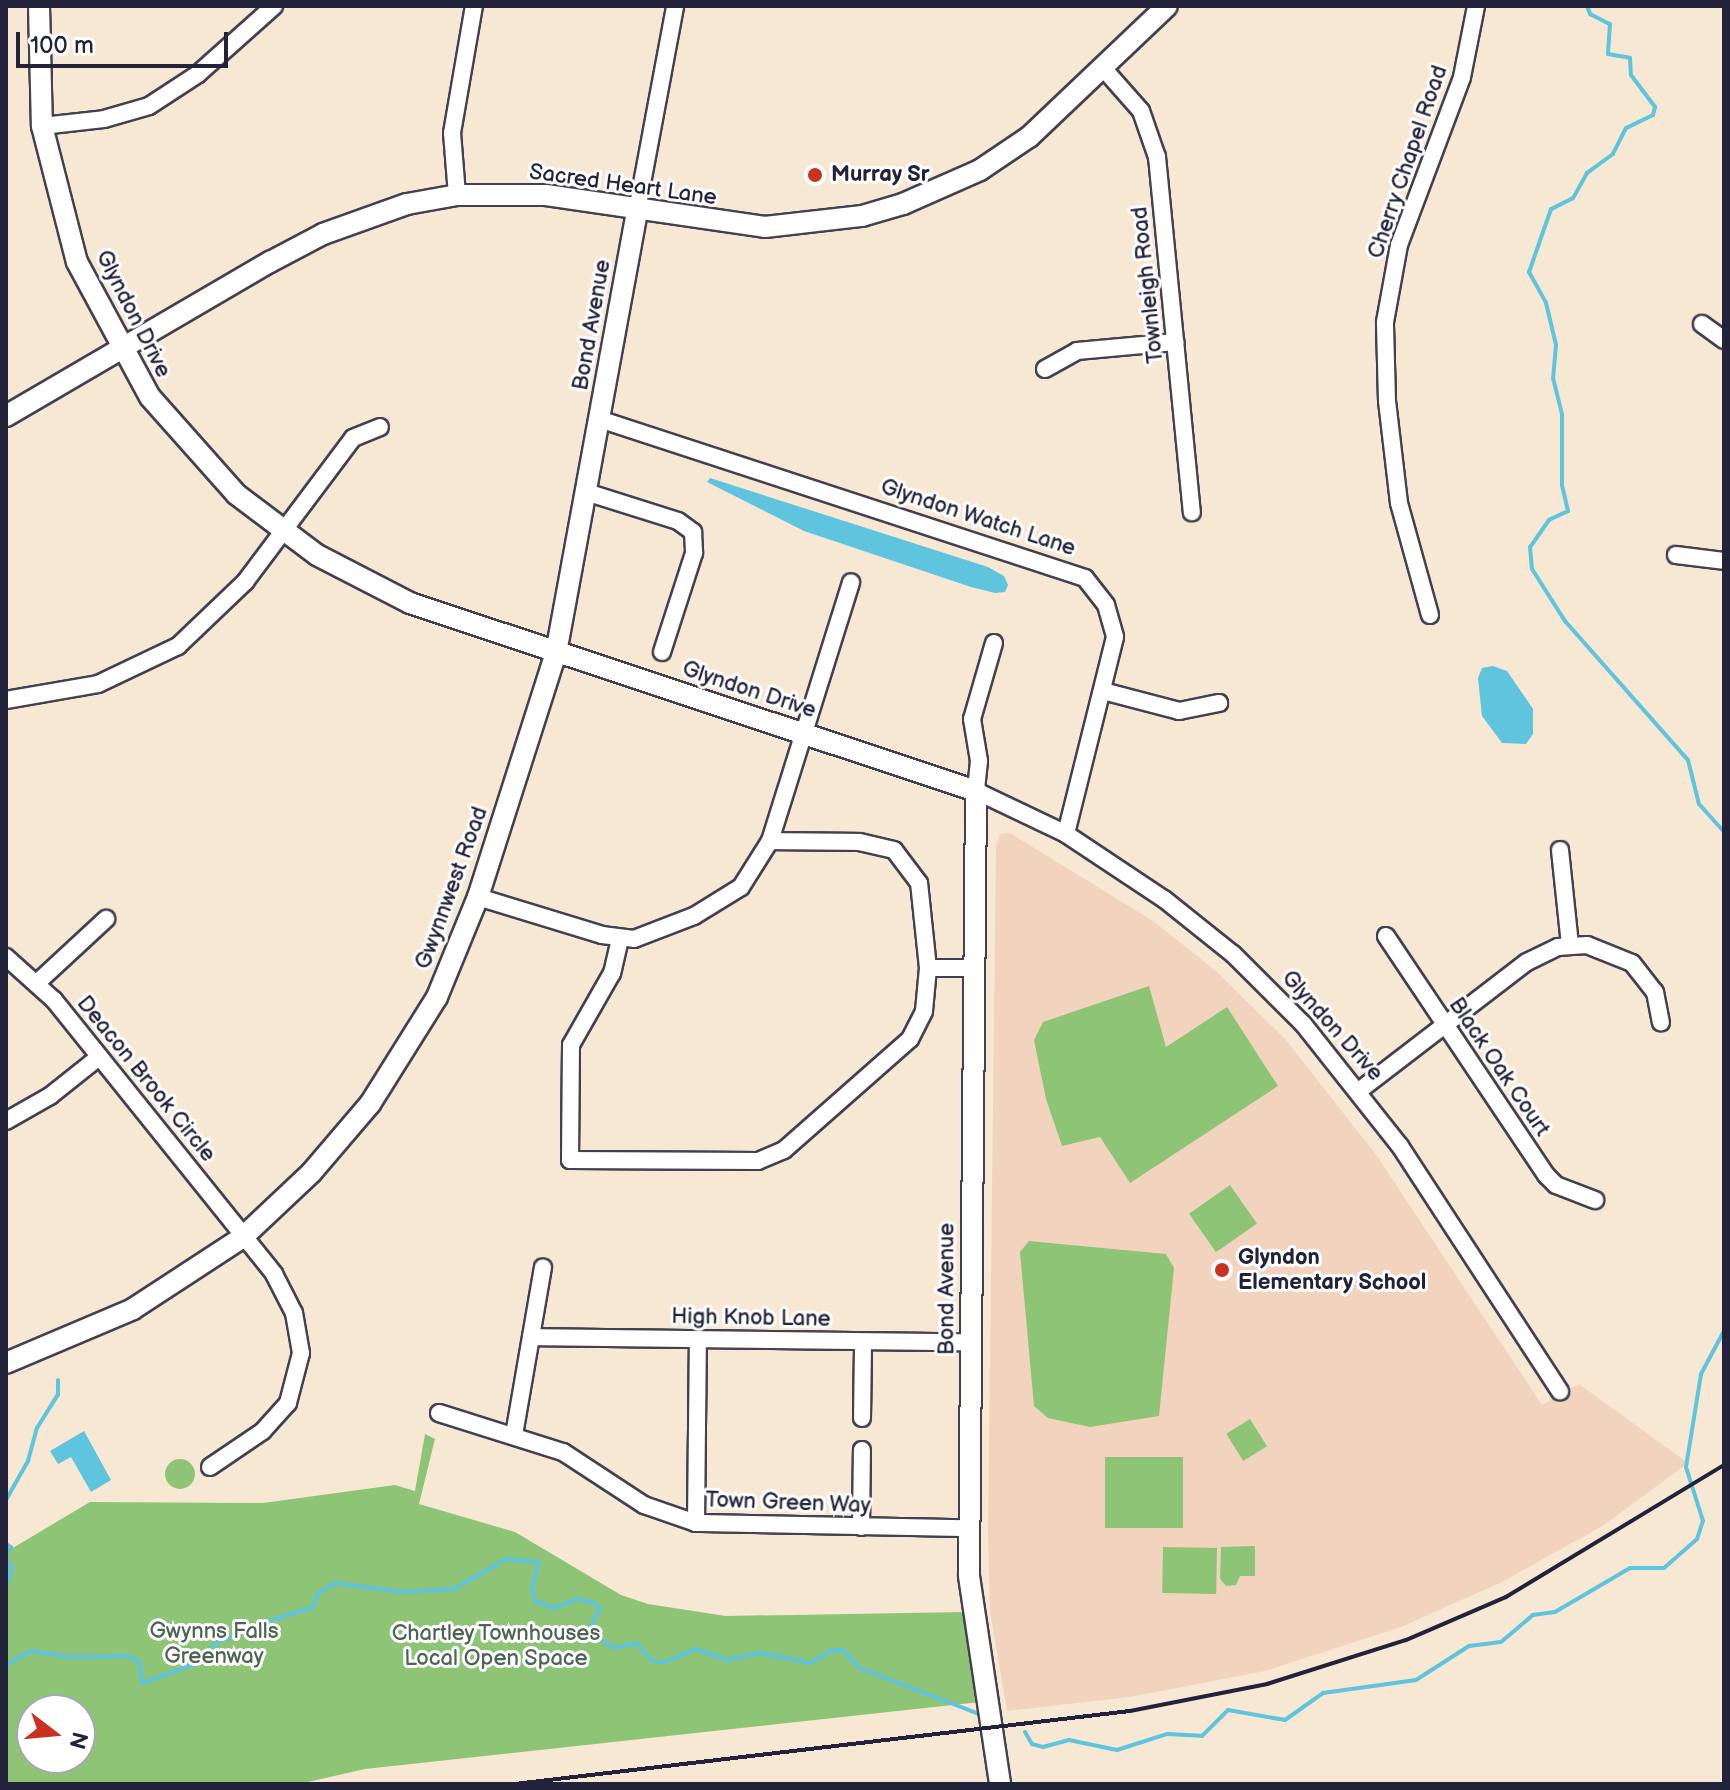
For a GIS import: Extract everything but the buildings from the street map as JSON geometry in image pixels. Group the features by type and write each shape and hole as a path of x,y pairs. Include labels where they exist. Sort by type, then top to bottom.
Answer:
{"street":[{"name":"Glyndon Drive","path":"39,6 42,126 77,262 120,349 191,448 282,531 361,581 410,603 976,791 1066,834 1164,899 1233,954 1360,1090 1560,1391"},
{"path":"42,126 104,119 149,106 198,74 274,6"},
{"path":"457,195 452,133 474,6"},
{"name":"Bond Avenue","path":"556,653 675,6"},
{"name":"Sacred Heart Lane","path":"6,416 323,234 395,208 457,195 546,195 765,227 828,221 903,204 1005,155 1104,69 1167,6"},
{"name":"Cherry Chapel Road","path":"1430,615 1399,503 1387,401 1385,322 1399,245 1462,77 1476,6"},
{"name":"Townleigh Road","path":"1104,69 1135,103 1151,132 1192,512"},
{"path":"1702,324 1724,340"},
{"path":"1045,369 1077,351 1176,342"},
{"name":"Glyndon Watch Lane","path":"599,419 1077,574 1096,590 1112,620 1115,637 1066,834"},
{"path":"6,700 98,684 154,661 220,610 353,438 380,427"},
{"path":"586,492 678,521 693,532 694,553 662,652"},
{"path":"1676,555 1724,561"},
{"path":"478,897 620,939 647,936 729,896 758,868 770,841 851,582"},
{"path":"976,791 979,761 972,719 994,643"},
{"name":"Gwynnwest Road","path":"6,1363 133,1309 243,1237 311,1173 390,1076 437,997 478,897 556,653"},
{"path":"1103,691 1179,711 1219,703"},
{"name":"Bond Avenue","path":"976,791 968,1528 972,1615 1000,1784"},
{"path":"620,939 612,973 571,1045 570,1160 770,1158 910,1039 924,1011 928,968 919,883 894,850 859,842 770,841"},
{"path":"1560,850 1570,945"},
{"path":"38,982 106,919"},
{"name":"Black Oak Court","path":"1386,936 1546,1175 1556,1185 1595,1200"},
{"path":"1360,1090 1442,1023 1539,954 1570,945 1602,949 1632,963 1651,983 1661,1022"},
{"name":"Deacon Brook Circle","path":"6,957 38,982 99,1057 274,1274 294,1313 300,1334 299,1374 278,1418 210,1467"},
{"path":"928,968 974,968"},
{"path":"6,1121 50,1096 99,1057"},
{"path":"514,1435 543,1267"},
{"name":"High Knob Lane","path":"531,1337 970,1342"},
{"path":"696,1523 698,1340"},
{"path":"862,1418 863,1342"},
{"name":"Town Green Way","path":"439,1413 514,1435 580,1460 644,1505 696,1523 968,1528"},
{"path":"861,1527 862,1450"}],"shaded area":[{"name":"Glyndon Elementary School","path":"1010,833 1153,921 1216,971 1286,1040 1377,1156 1542,1405 1579,1384 1688,1463 1604,1525 1502,1582 1401,1627 1265,1671 1130,1697 1007,1711 990,1611 988,1535 996,846 1000,834"}],"green space":[{"path":"1149,986 1166,1047 1227,1007 1278,1086 1130,1183 1100,1137 1062,1146 1046,1099 1034,1040 1043,1022"},
{"path":"1230,1185 1257,1224 1216,1252 1189,1214"},
{"path":"1029,1241 1166,1254 1174,1268 1159,1416 1090,1427 1048,1418 1034,1406 1020,1252"},
{"path":"1250,1419 1267,1446 1243,1461 1226,1434"},
{"path":"425,1434 435,1439 419,1504 515,1532 621,1595 648,1604 726,1616 964,1612 980,1702 365,1769 299,1784 6,1784 6,1552 90,1502 263,1503 395,1485 415,1491"},
{"path":"1105,1457 1183,1457 1183,1528 1105,1528"},
{"path":"180,1459 191,1463 195,1474 191,1485 180,1489 169,1485 165,1474 169,1463"},
{"path":"1255,1546 1255,1576 1240,1576 1236,1585 1226,1586 1220,1579 1221,1547"},
{"path":"1163,1547 1217,1548 1216,1594 1162,1593"}],"water":[{"path":"710,478 988,567 1004,576 1008,585 1005,592 995,593 971,587 804,531 707,482"},
{"path":"1493,666 1507,671 1533,709 1533,734 1526,744 1502,743 1482,716 1478,678 1482,668"},
{"path":"84,1431 111,1480 91,1492 71,1457 58,1464 50,1451"}],"waterway":[{"path":"1587,6 1590,14 1610,24 1608,54 1630,58 1631,75 1655,107 1653,115 1626,128 1613,154 1587,173 1573,198 1551,209 1529,272 1546,303 1556,345 1553,378 1562,415 1562,485 1568,511 1549,520 1530,547 1532,569 1565,621 1688,760 1699,804 1724,832"},
{"path":"1025,1732 1032,1744 1043,1747 1069,1740 1117,1750 1167,1734 1202,1736 1228,1710 1285,1720 1323,1693 1416,1680 1469,1646 1501,1642 1533,1615 1555,1612 1630,1568 1664,1568 1697,1539 1703,1521 1686,1467 1701,1374 1724,1331"},
{"path":"6,1500 28,1461 37,1428 58,1395 58,1380"},
{"path":"6,1544 11,1547 6,1555"},
{"path":"6,1665 30,1651 71,1657 127,1656 139,1661 142,1683 198,1663 214,1645 248,1628 313,1607 318,1593 336,1583 403,1592 454,1589 506,1559 539,1562 532,1588 535,1601 555,1608 577,1599 592,1602 600,1608 588,1632 615,1648 636,1643 652,1661 665,1662 696,1649 726,1660 760,1653 811,1663 832,1650 843,1650 860,1668 979,1714"},
{"path":"6,1560 12,1567 6,1588"},
{"path":"6,1609 6,1663"}],"railway":[{"path":"515,1784 1130,1711 1267,1684 1406,1640 1506,1597 1724,1465"}],"place":[{"name":"Murray Sr","path":"815,175"},
{"name":"Glyndon Elementary School","path":"1222,1270"}],"park label":[{"name":"Gwynns Falls Greenway","path":"214,1644"},
{"name":"Chartley Townhouses Local Open Space","path":"496,1646"}]}
